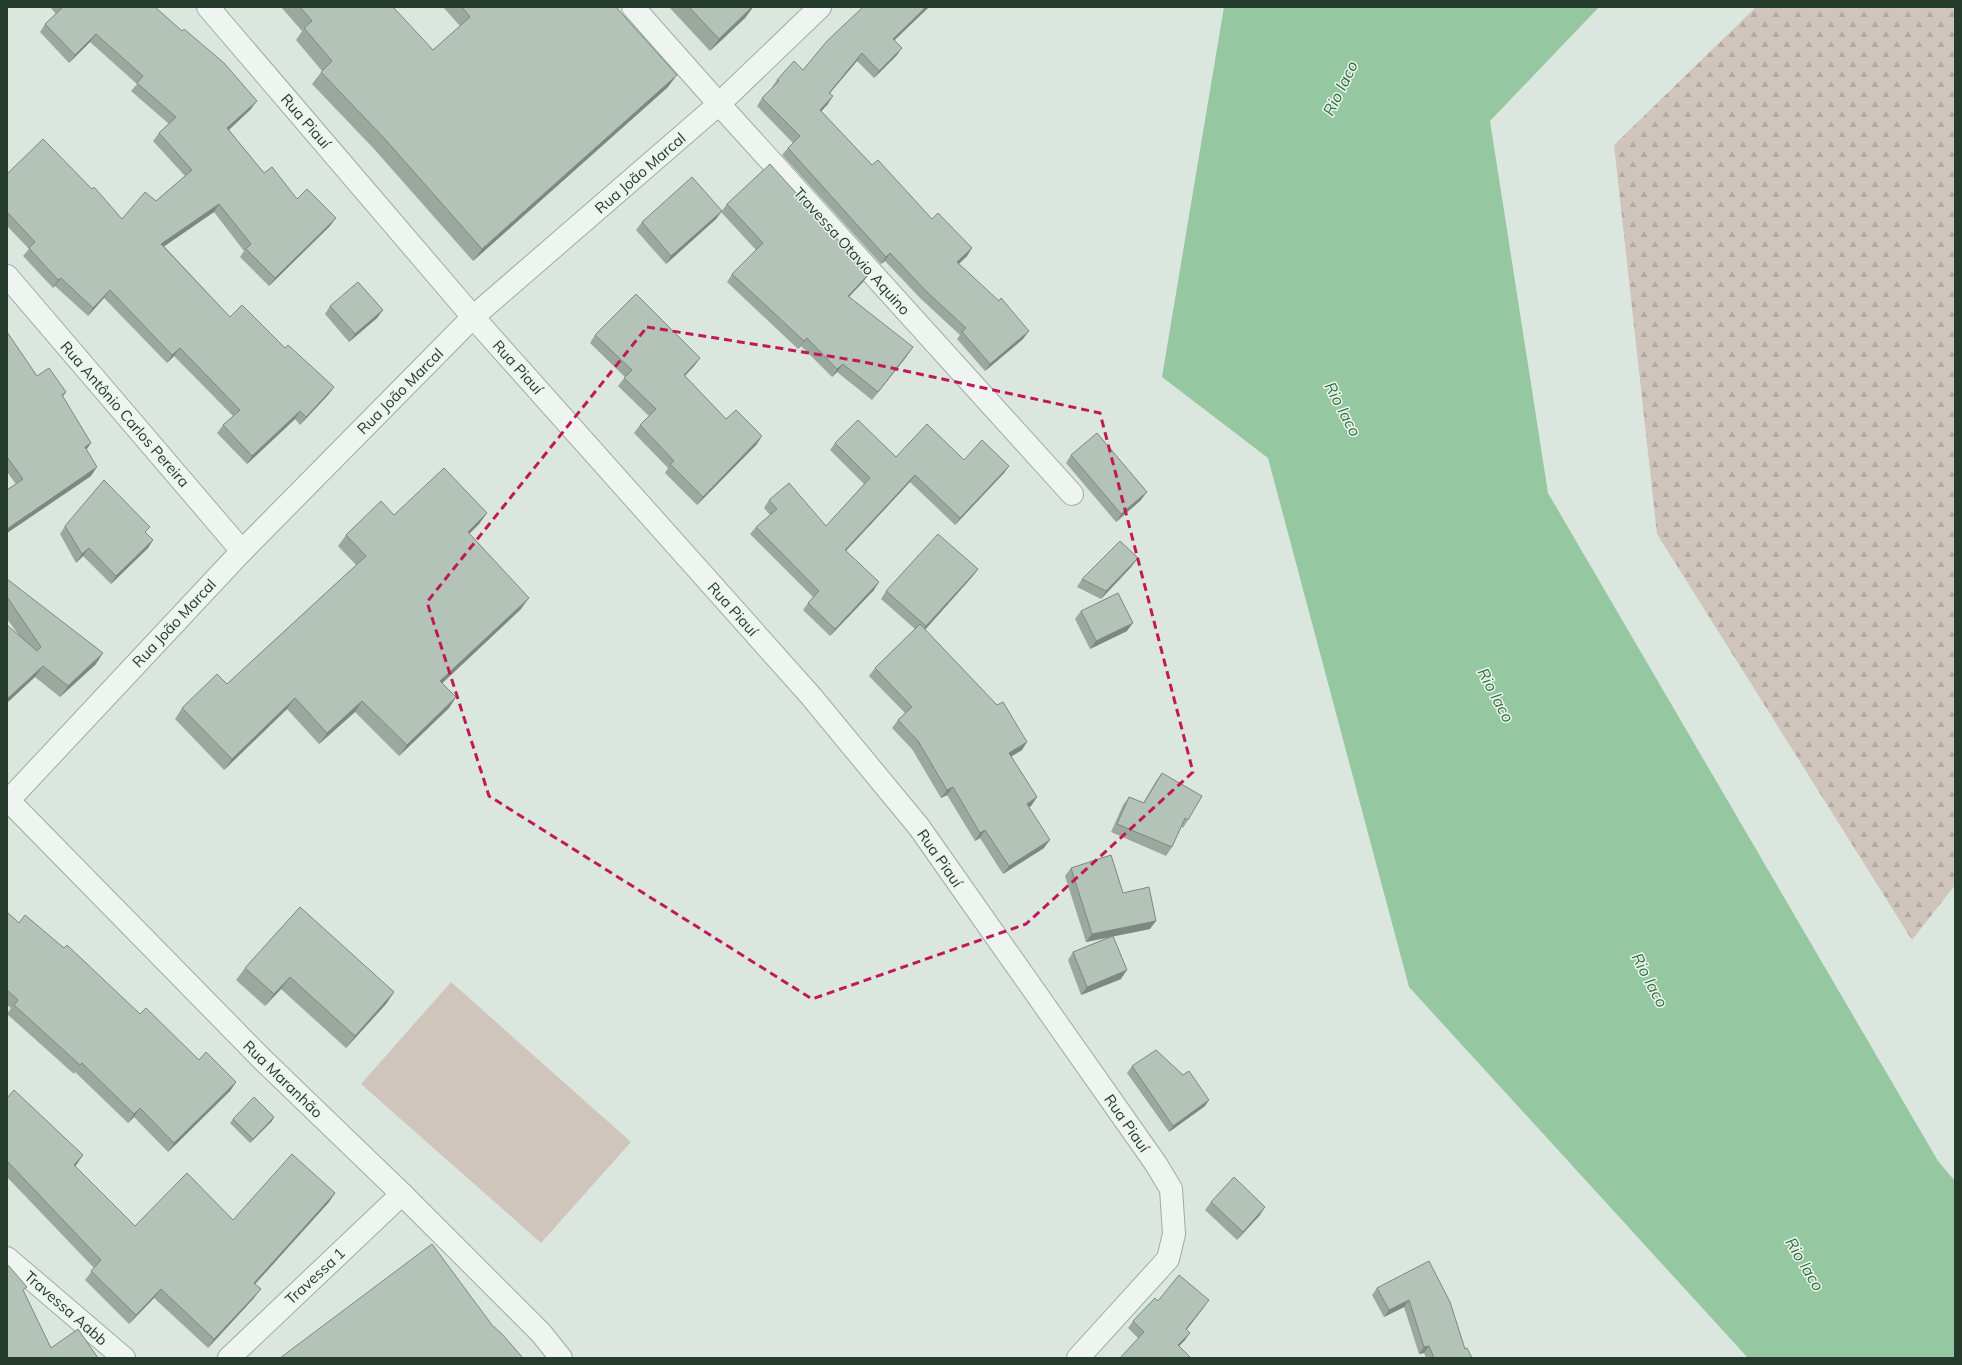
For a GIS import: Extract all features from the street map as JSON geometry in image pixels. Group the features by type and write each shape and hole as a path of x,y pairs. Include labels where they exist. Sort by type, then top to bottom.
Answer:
{"street":[{"name":"Rua Piauí","path":"208,7 473,317 810,695 919,827 1156,1164 1171,1189 1174,1234 1168,1259 1078,1358"},
{"name":"Travessa Otavio Aquino","path":"633,7 1072,494"},
{"name":"Rua João Marcal","path":"8,800 242,551 473,317 719,104 820,7"},
{"name":"Rua Antônio Carlos Pereira","path":"7,276 242,551"},
{"name":"Rua Maranhão","path":"8,800 263,1060 402,1194 541,1333 561,1358"},
{"name":"Travessa 1","path":"229,1358 402,1194"},
{"name":"Travessa Aabb","path":"7,1258 124,1358"}],"highlighted area":[{"path":"647,327 859,361 1100,413 1193,772 1026,924 812,999 489,796 427,602"}],"green space":[{"path":"1756,7 1955,7 1955,885 1912,940 1657,534 1614,145"},
{"path":"451,982 631,1142 541,1243 361,1084"}],"water":[{"name":"Rio Iaco","path":"1224,7 1599,7 1490,121 1548,493 1938,1161 1955,1181 1955,1358 1748,1358 1409,987 1268,458 1162,377"}],"building":[{"path":"63,7 155,7 182,31 184,29 224,63 257,101 227,128 264,173 272,167 297,199 307,189 336,218 275,278 246,249 251,244 219,204 161,244 230,317 242,305 285,348 288,345 334,387 306,417 300,411 252,456 223,425 240,410 180,348 172,355 110,290 93,308 61,278 58,280 29,248 35,242 7,212 7,174 43,139 92,189 94,187 122,219 145,192 156,201 192,170 159,133 176,117 137,83 143,76 96,34 75,55 45,24"},
{"path":"300,7 393,7 433,50 470,17 462,7 616,7 677,75 482,249 384,138 321,72 332,61 304,28 312,21"},
{"path":"689,7 752,7 719,39"},
{"path":"863,7 926,7 893,39 902,48 879,71 862,53 829,93 833,96 820,110 872,165 878,160 932,219 938,213 972,248 957,262 999,301 1001,298 1029,331 990,364 962,332 966,328 927,292 890,253 886,257 788,148 800,136 762,98 779,81 777,80 794,61 803,70 827,41"},
{"path":"770,164 869,274 848,296 913,347 878,392 843,364 837,369 807,338 804,341 732,274 763,243 727,204"},
{"path":"692,177 722,211 671,256 642,222"},
{"path":"358,282 383,310 355,334 330,306"},
{"path":"636,294 700,358 684,375 726,419 736,410 762,436 703,497 670,464 674,461 640,425 656,409 624,378 632,370 595,335"},
{"path":"7,332 37,376 49,368 66,392 62,395 91,443 85,447 97,467 7,529 7,490 23,479 7,457"},
{"path":"858,420 896,457 927,424 964,460 982,440 1009,466 960,518 915,475 845,550 879,582 835,629 808,603 819,591 756,527 777,509 769,500 789,483 826,526 870,478 835,443"},
{"path":"1097,433 1147,492 1121,514 1071,455"},
{"path":"444,468 487,513 468,532 529,598 440,681 456,697 407,745 362,701 327,733 295,698 232,759 182,708 217,674 227,684 366,556 346,535 381,501 394,515"},
{"path":"104,480 150,527 145,532 153,540 116,576 89,548 82,554 65,526"},
{"path":"938,534 978,569 926,626 886,591"},
{"path":"1120,541 1138,558 1106,591 1082,579"},
{"path":"7,579 103,653 68,686 43,666 7,699 7,625 37,651 41,647 7,597"},
{"path":"1118,593 1133,623 1096,641 1081,611"},
{"path":"920,624 997,705 1003,702 1027,742 1009,753 1037,797 1027,804 1050,840 1009,866 985,830 980,833 953,787 947,790 918,741 898,720 912,707 875,668"},
{"path":"1162,773 1202,796 1188,820 1185,818 1172,847 1117,824 1129,797 1144,803"},
{"path":"1111,855 1123,893 1149,887 1156,921 1092,934 1071,868"},
{"path":"300,907 394,992 355,1036 290,977 274,994 245,968"},
{"path":"7,912 19,923 25,915 64,948 67,945 140,1014 146,1008 199,1060 206,1052 236,1082 174,1143 140,1108 134,1114 82,1063 80,1065 14,1005 18,1000 7,990"},
{"path":"1113,936 1127,970 1087,987 1073,952"},
{"path":"1156,1050 1183,1075 1189,1071 1209,1100 1173,1126 1132,1066"},
{"path":"14,1090 83,1155 74,1165 135,1226 187,1173 233,1220 292,1154 335,1193 254,1283 261,1289 214,1339 161,1289 136,1315 91,1271 101,1260 7,1161 7,1098"},
{"path":"254,1097 274,1117 253,1139 233,1119"},
{"path":"1234,1177 1265,1207 1243,1232 1211,1202"},
{"path":"432,1244 492,1325 523,1358 280,1358"},
{"path":"1429,1261 1450,1302 1465,1349 1467,1348 1472,1358 1434,1358 1429,1346 1424,1347 1409,1300 1389,1310 1377,1288"},
{"path":"7,1264 27,1287 23,1290 51,1348 78,1329 98,1358 7,1358"},
{"path":"1179,1275 1209,1300 1186,1329 1190,1333 1178,1345 1191,1358 1120,1358 1144,1332 1133,1321 1155,1298 1158,1301"}]}
